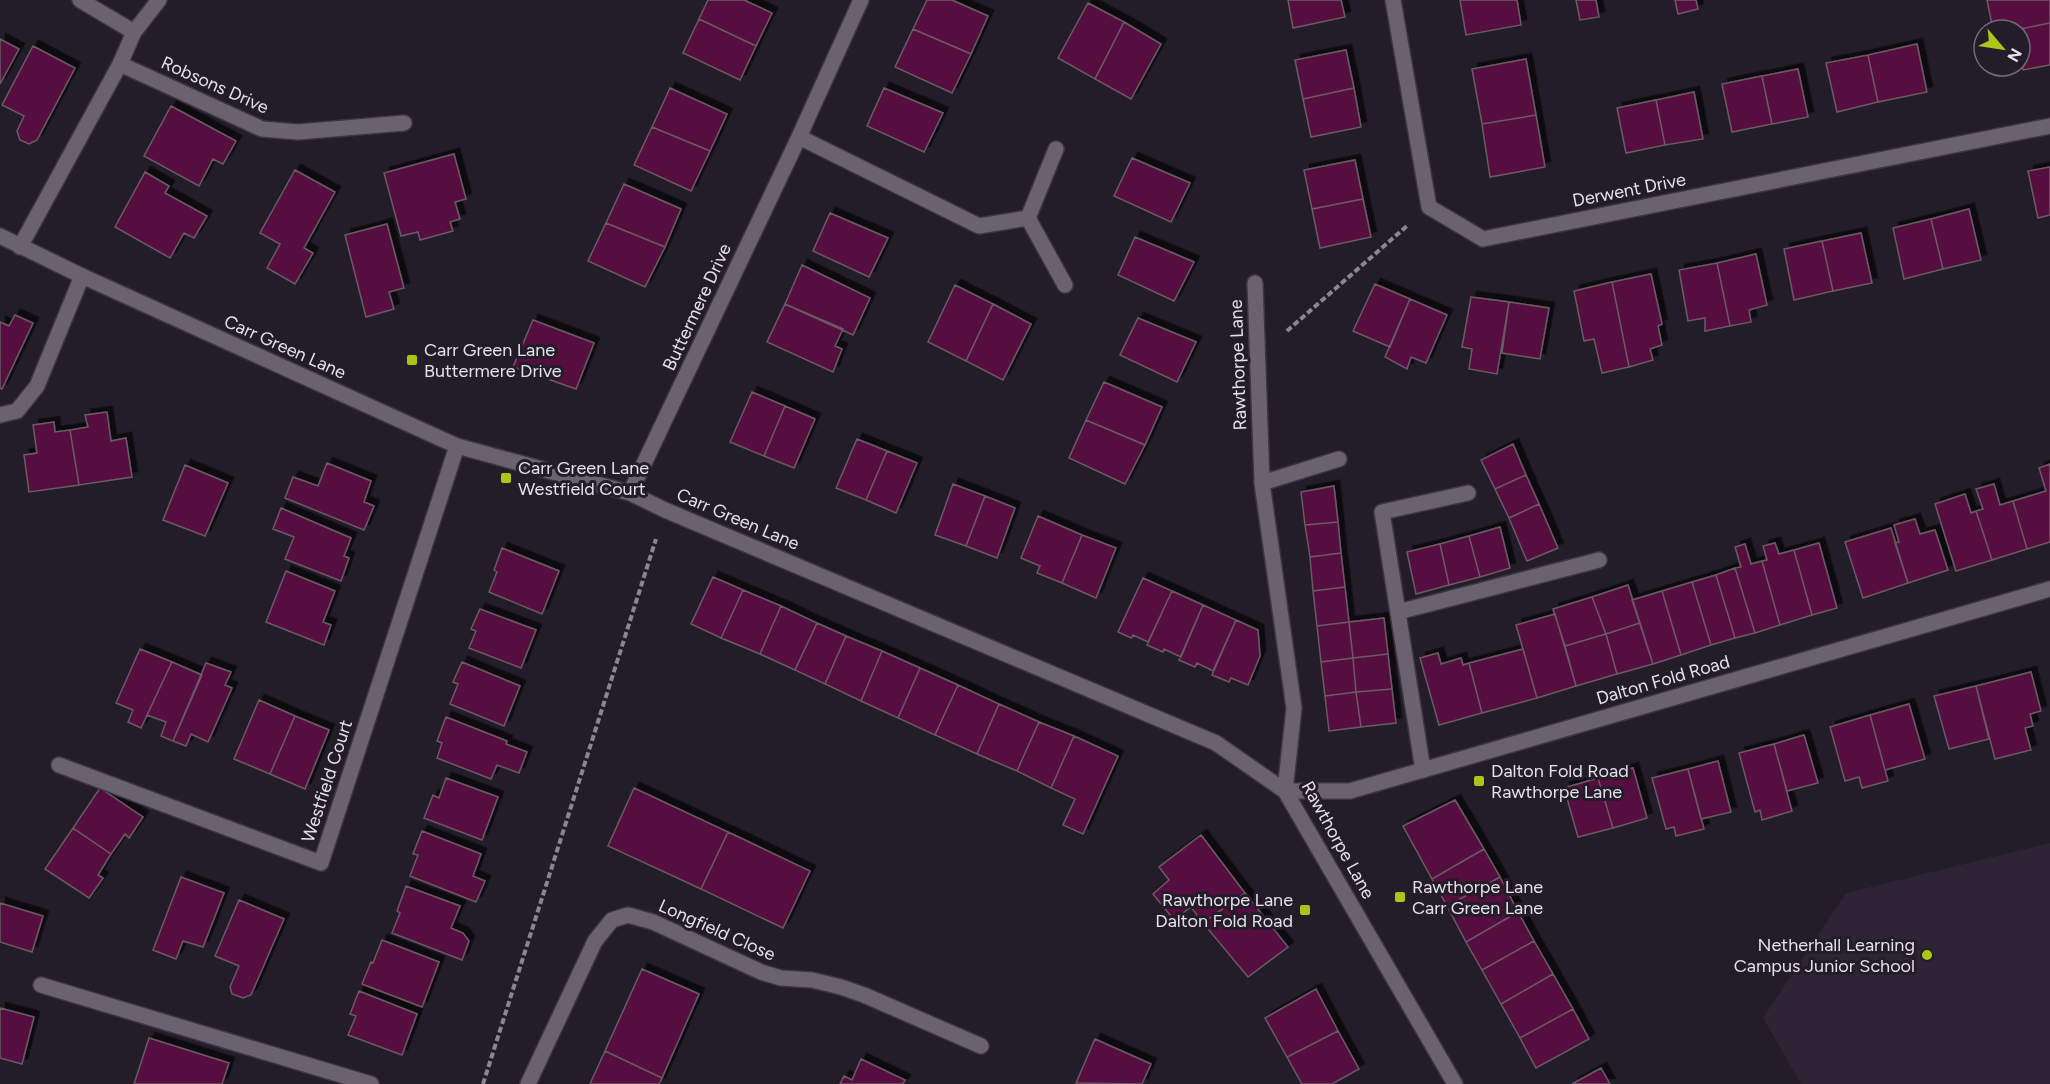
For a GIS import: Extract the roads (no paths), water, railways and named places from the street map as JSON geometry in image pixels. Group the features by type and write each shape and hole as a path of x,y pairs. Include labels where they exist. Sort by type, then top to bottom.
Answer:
{"street":[{"path":"80,0 134,32"},
{"path":"20,247 120,64 134,32 159,0"},
{"name":"Buttermere Drive","path":"630,493 799,137 861,0"},
{"name":"Derwent Drive","path":"1393,0 1429,207 1483,239 2050,126"},
{"name":"Robsons Drive","path":"120,64 262,129 298,132 404,123"},
{"path":"799,137 979,226 1028,218"},
{"path":"1028,218 1056,149"},
{"path":"1028,218 1065,285"},
{"name":"Carr Green Lane","path":"0,236 82,276 457,446 630,493 665,510 1216,742 1285,791"},
{"path":"0,415 17,411 37,386 82,276"},
{"name":"Rawthorpe Lane","path":"1255,283 1262,483 1294,708 1285,791 1455,1084"},
{"name":"Westfield Court","path":"59,765 321,863 457,446"},
{"path":"1262,483 1340,459"},
{"path":"1423,770 1382,512 1468,494"},
{"path":"1398,612 1599,560"},
{"name":"Dalton Fold Road","path":"1285,791 1350,791 2050,589"},
{"name":"Longfield Close","path":"528,1084 595,940 612,920 628,915 653,922 761,972 781,978 812,980 848,990 981,1046"},
{"path":"41,985 371,1084"}],"place":[{"name":"Carr Green Lane Buttermere Drive","path":"412,360"},
{"name":"Carr Green Lane Westfield Court","path":"506,478"},
{"name":"Dalton Fold Road Rawthorpe Lane","path":"1479,781"},
{"name":"Rawthorpe Lane Carr Green Lane","path":"1400,897"},
{"name":"Rawthorpe Lane Dalton Fold Road","path":"1305,910"},
{"name":"Netherhall Learning Campus Junior School","path":"1927,955"}]}
